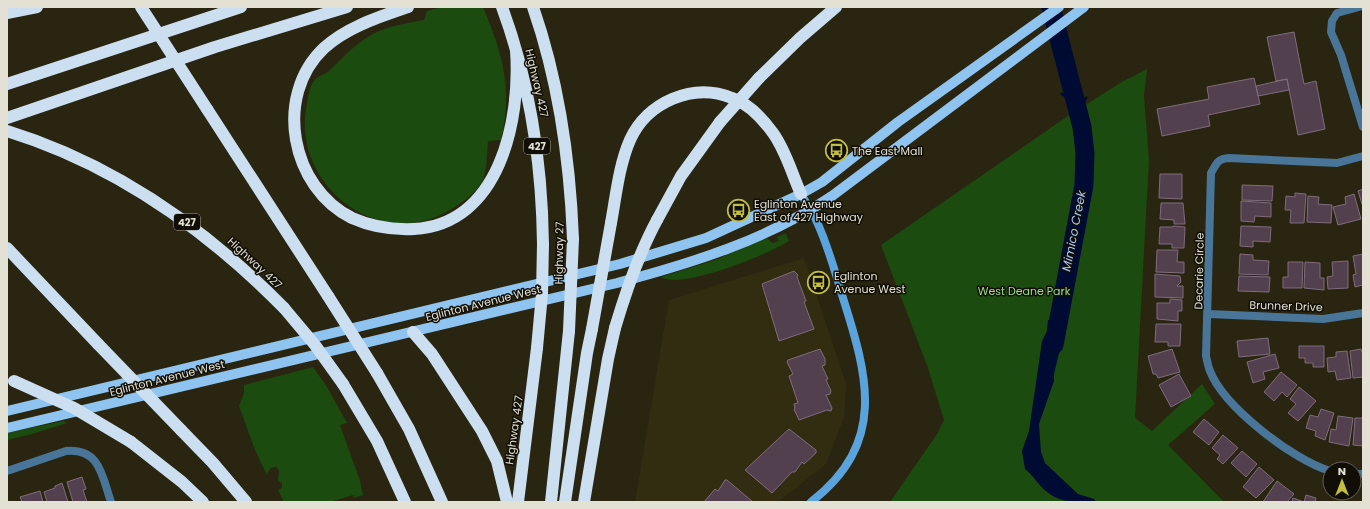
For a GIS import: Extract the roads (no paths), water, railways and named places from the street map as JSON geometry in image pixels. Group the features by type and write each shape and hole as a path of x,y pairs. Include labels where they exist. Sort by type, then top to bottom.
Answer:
{"highway":[{"path":"7,13 37,7"},
{"path":"141,7 377,373 409,429 442,502"},
{"path":"7,84 241,7"},
{"path":"7,118 222,45 346,7"},
{"path":"408,7 376,18 345,33 324,49 312,63 303,80 295,109 294,133 302,163 308,178 315,187 335,206 360,221 377,227 395,229 427,227 458,215 476,200 497,169 509,138 516,100 516,50"},
{"path":"584,502 608,359 615,328 624,295 638,260 657,220 681,176 720,122 759,78 800,38 836,7"},
{"name":"Highway 27","path":"534,10 550,64 561,115 568,163 573,239 569,331 551,502"},
{"name":"Highway 427","path":"504,12 529,98 536,138 542,205 542,294 537,348 518,502"},
{"path":"565,502 587,353 623,164 631,139 643,120 658,106 677,96 693,92 710,92 733,98 760,117 774,135 801,194"},
{"name":"Highway 427","path":"7,131 74,156 132,187 187,222 241,266 284,308 315,345 343,384 377,441 405,502"},
{"path":"7,248 213,463 246,502"},
{"path":"413,332 432,354 482,431 497,461 507,502"},
{"path":"11,380 74,408 130,442 182,482 203,502"}],"main road":[{"name":"Eglinton Avenue West","path":"7,411 531,286 664,252 706,238 801,194 829,177 898,122 1058,7"},
{"name":"Eglinton Avenue West","path":"7,428 617,283 681,266 733,247 810,211 908,140 1084,7"},
{"path":"801,194 816,220 828,252 854,331 864,370 866,387 866,408 857,443 843,470 831,486 811,502"}],"street":[{"path":"1359,7 1337,13 1332,21 1331,32 1341,55 1363,127"},
{"name":"Decarie Circle","path":"1322,467 1284,449 1233,404 1224,393 1210,370 1206,356 1209,314 1211,173 1219,159 1242,158 1337,163 1363,156"},
{"name":"Brunner Drive","path":"1209,314 1323,319 1363,313"},
{"path":"7,472 66,451 77,450 86,452 93,457 98,466 111,502"}],"water":[{"path":"1048,320 1062,320 1060,349 1054,374 1054,381 1039,424 1041,452 1045,463 1078,494 1094,499 1096,502 1071,502 1059,499 1044,490 1025,469 1022,451 1029,431 1042,341 1047,331"}],"waterway":[{"name":"Mimico Creek","path":"1051,7 1082,127 1085,153 1084,185 1054,345"},
{"path":"1062,94 1075,101"},
{"path":"1077,109 1086,98"}],"place":[{"name":"The East Mall","path":"836,151"},
{"name":"Eglinton Avenue East of 427 Highway","path":"739,210"},
{"name":"Eglinton Avenue West","path":"818,282"}],"park label":[{"name":"West Deane Park","path":"1024,291"}]}
